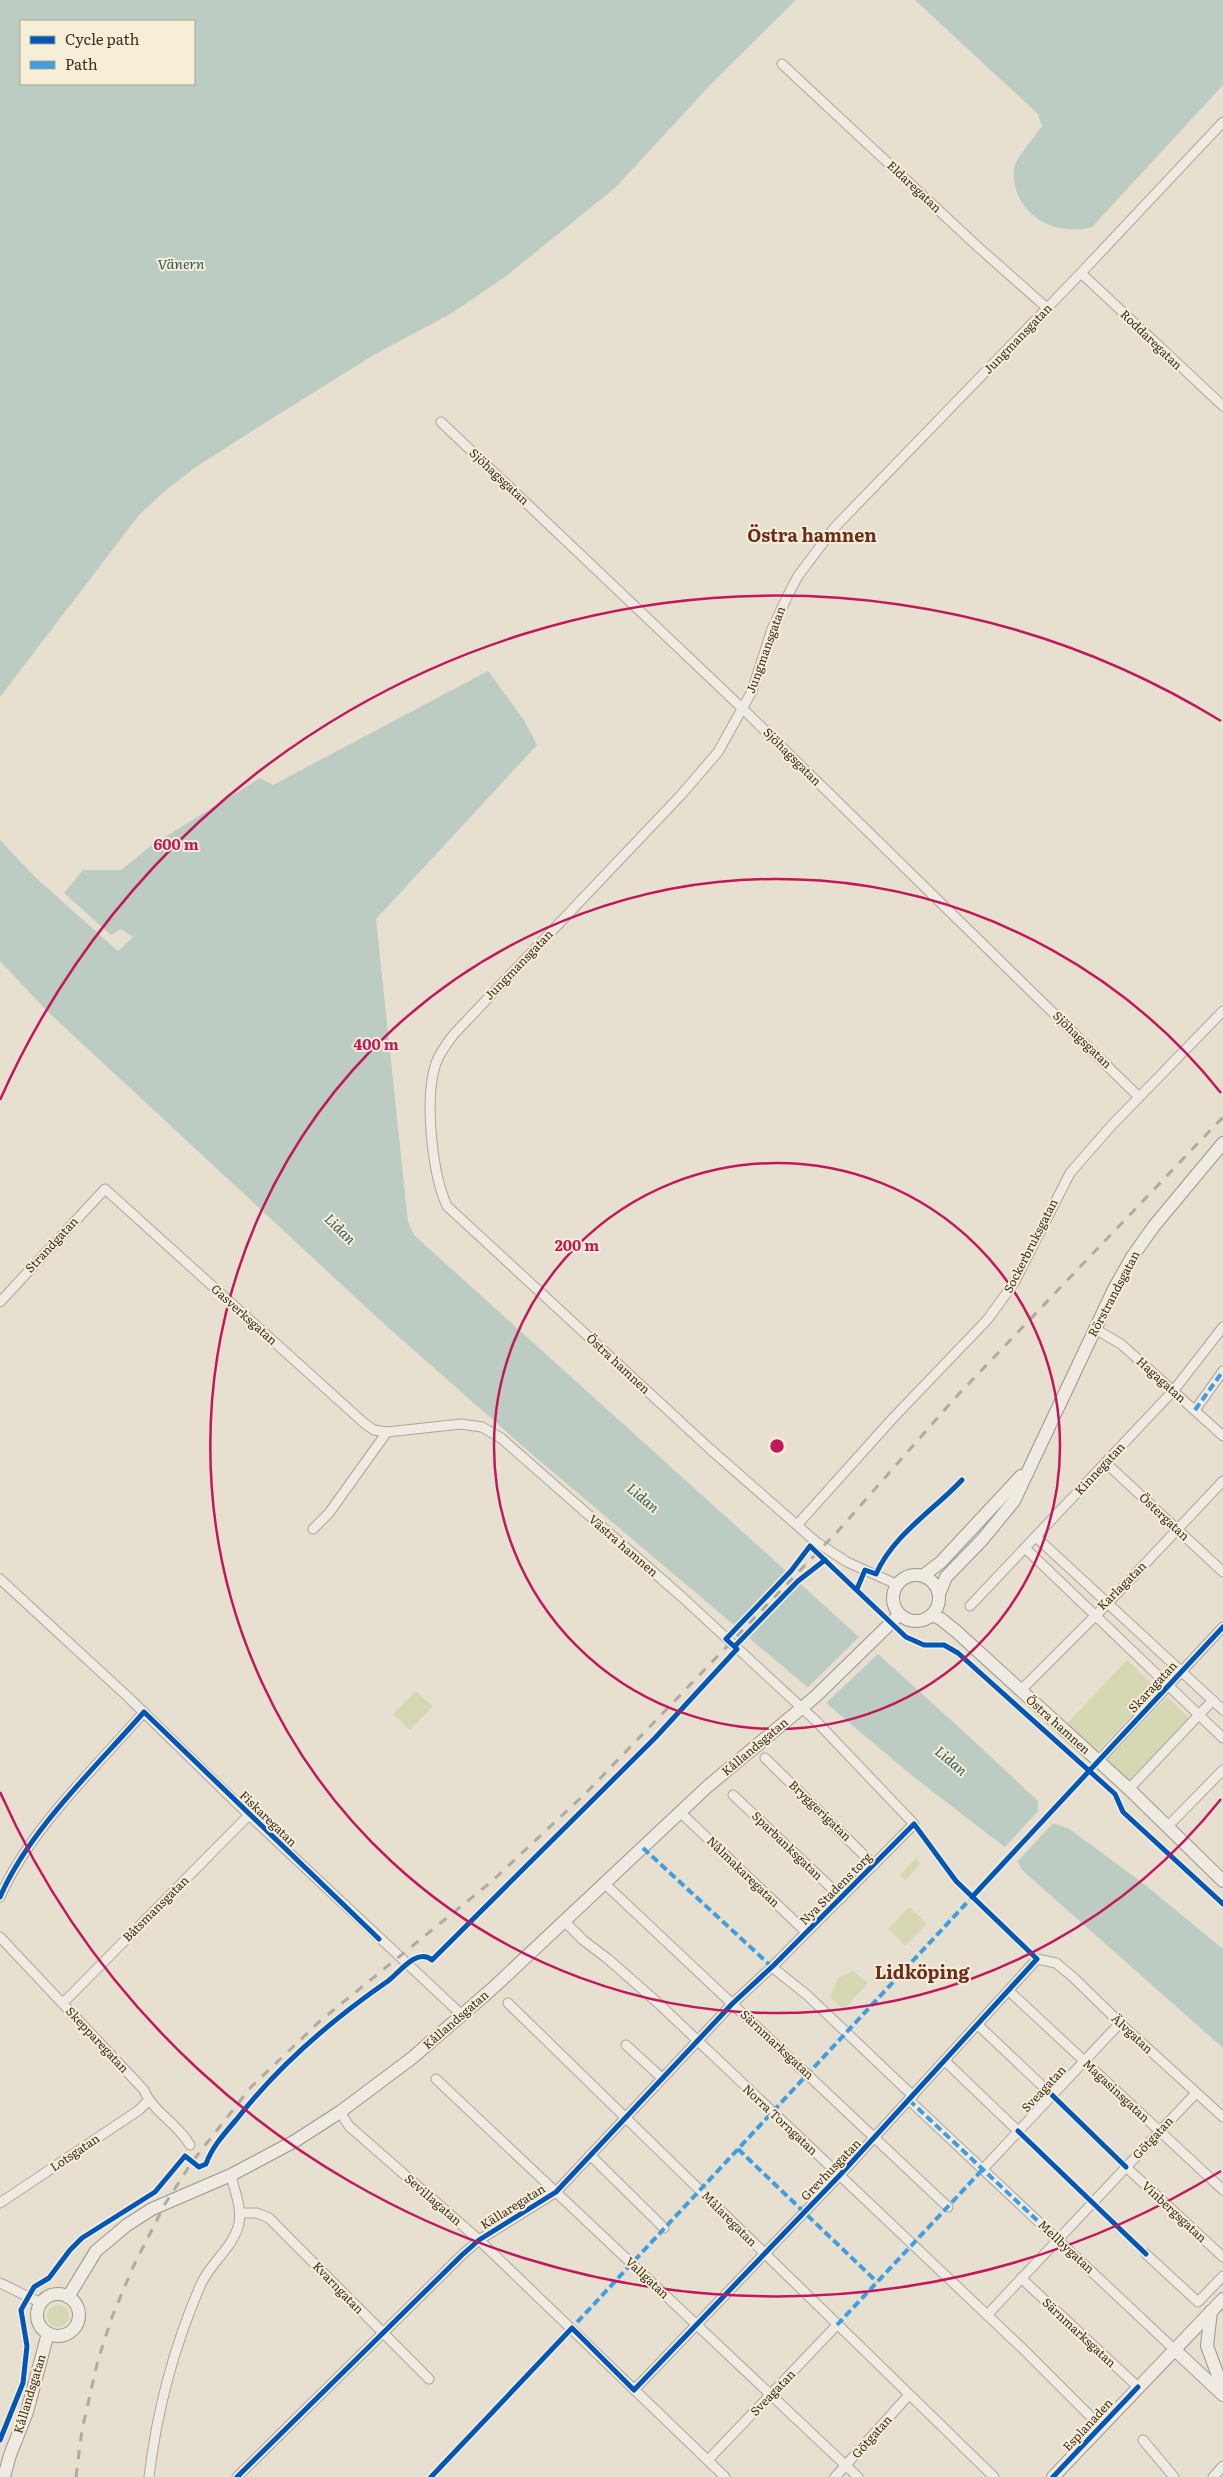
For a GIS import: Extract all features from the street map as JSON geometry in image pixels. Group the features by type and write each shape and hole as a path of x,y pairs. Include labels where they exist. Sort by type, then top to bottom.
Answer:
{"main road":[{"name":"Rörstrandsgatan","path":"939,1594 946,1577 982,1540 1014,1501 1095,1329 1132,1257 1223,1143"},
{"name":"Rörstrandsgatan","path":"924,1576 953,1550 1033,1463"},
{"path":"908,1575 924,1576 934,1582 939,1594 939,1603 932,1615 919,1621 912,1621 899,1615 892,1600 896,1584 908,1575"},
{"name":"Kållandsgatan","path":"68,2297 96,2251 111,2236 152,2209 231,2175 295,2141 340,2112 412,2058 463,2016 680,1812 816,1696 899,1615"},
{"name":"Östra hamnen","path":"932,1615 941,1619 957,1632 1098,1760 1223,1881"},
{"path":"53,2294 68,2297 78,2309 76,2325 64,2335 48,2333 40,2326 37,2317 41,2303 53,2294"},
{"name":"Esplanaden","path":"1054,2477 1100,2426 1223,2299"},
{"path":"1211,2311 1207,2346 1223,2389"},
{"name":"Kållandsgatan","path":"4,2477 26,2412 48,2333"},
{"name":"Mellbygatan","path":"1175,2350 1223,2395"},
{"name":"Kållandsgatan","path":"0,2465 10,2455"}],"street":[{"name":"Eldaregatan","path":"782,64 977,246 1048,308"},
{"name":"Jungmansgatan","path":"432,1083 436,1064 442,1050 454,1034 704,771 718,752 744,708 759,672 779,613 798,576 824,540 1048,308 1223,122"},
{"name":"Roddaregatan","path":"1081,273 1223,406"},
{"name":"Sjöhagsgatan","path":"441,422 744,708 1139,1097"},
{"name":"Sockerbruksgatan","path":"797,1525 993,1313 1014,1283 1070,1173 1139,1097 1223,1011"},
{"name":"Östra hamnen","path":"432,1083 431,1127 435,1166 440,1192 447,1206 710,1449 797,1525 831,1553 896,1584"},
{"name":"Strandgatan","path":"0,1302 104,1189"},
{"name":"Gasverksgatan","path":"104,1189 364,1423 374,1430 387,1432"},
{"name":"Kinnegatan","path":"970,1606 1174,1390 1223,1327"},
{"name":"Hagagatan","path":"1095,1329 1121,1344 1223,1436"},
{"path":"1195,1410 1223,1372"},
{"name":"Västra hamnen","path":"387,1432 462,1424 482,1427 501,1438 682,1597 802,1708 914,1824"},
{"path":"313,1529 329,1513 387,1432"},
{"name":"Östergatan","path":"1106,1463 1223,1572"},
{"name":"Karlagatan","path":"1020,1691 1094,1614 1108,1603 1223,1481"},
{"path":"1036,1537 1223,1710"},
{"path":"1025,1548 1223,1738"},
{"name":"Fiskaregatan","path":"0,1580 144,1712 249,1815 463,2016"},
{"name":"Skaragatan","path":"1098,1760 1223,1627"},
{"path":"1129,1789 1213,1700"},
{"path":"0,1897 20,1858 144,1712"},
{"name":"Bryggerigatan","path":"765,1758 874,1865"},
{"path":"1168,1826 1223,1770"},
{"name":"Sparbanksgatan","path":"733,1795 842,1898"},
{"name":"Nålmakaregatan","path":"680,1812 806,1932"},
{"name":"Båtsmansgatan","path":"63,2003 249,1815"},
{"name":"Nya Stadens torg","path":"772,1967 914,1824"},
{"name":"Särnmarksgatan","path":"605,1884 948,2207"},
{"name":"Norra Torngatan","path":"565,1922 583,1940 651,1997 840,2175 1056,2381 1100,2426"},
{"name":"Skepparegatan","path":"0,1937 144,2090 148,2101 173,2123 190,2145"},
{"name":"Grevhusgatan","path":"634,2390 874,2139 1037,1959"},
{"name":"Älvgatan","path":"1037,1959 1056,1963 1223,2117"},
{"name":"Källaregatan","path":"237,2477 479,2240 556,2192 732,2004 772,1967"},
{"name":"Mellbygatan","path":"772,1967 806,1995 983,2169 1175,2350"},
{"name":"Magasinsgatan","path":"1009,1991 1223,2190"},
{"name":"Målaregatan","path":"508,2003 908,2396 994,2477"},
{"name":"Sveagatan","path":"983,2169 1120,2022"},
{"path":"978,2025 1052,2095"},
{"path":"626,2045 662,2078"},
{"path":"945,2061 1018,2131"},
{"name":"Vallgatan","path":"436,2079 858,2477"},
{"name":"Götgatan","path":"987,2315 1159,2130 1196,2093"},
{"name":"Lotsgatan","path":"0,2203 139,2110 148,2101"},
{"name":"Sevillagatan","path":"340,2112 349,2126 479,2240 725,2477"},
{"path":"590,2155 664,2228"},
{"name":"Vinbergsgatan","path":"1126,2167 1223,2257"},
{"path":"150,2477 156,2424 167,2374 202,2281 234,2238 240,2213 231,2175"},
{"name":"Kvarngatan","path":"240,2213 257,2213 269,2218 429,2380"},
{"path":"1146,2254 1198,2302 1223,2276"},
{"name":"Särnmarksgatan","path":"1021,2278 1138,2388"},
{"path":"0,2283 41,2303"},
{"name":"Sveagatan","path":"708,2460 837,2325"},
{"name":"Götgatan","path":"835,2477 908,2396"},
{"path":"1143,2440 1174,2477"},
{"path":"1213,2477 1223,2466"}],"green space":[{"path":"1127,1660 1157,1689 1094,1755 1064,1727"},
{"path":"416,1691 433,1706 410,1730 393,1714"},
{"path":"1167,1697 1189,1718 1125,1785 1103,1764"},
{"path":"916,1858 920,1864 905,1881 900,1875"},
{"path":"909,1907 927,1924 905,1946 888,1929"},
{"path":"853,1971 868,1983 843,2009 830,1997 838,1978"},
{"path":"58,2305 66,2308 69,2316 66,2324 58,2327 50,2324 47,2316 50,2308"}],"water":[{"name":"Vänern","path":"0,0 796,0 712,83 616,187 505,277 452,313 372,356 196,467 165,491 139,515 0,697"},
{"path":"915,0 1223,0 1223,85 1092,227 1063,229 1049,225 1027,209 1019,197 1015,184 1015,164 1042,126 1038,114"},
{"name":"Lidan","path":"488,671 524,720 537,745 376,919 408,1222 414,1235 962,1730 1038,1801 1038,1810 1051,1823 1068,1828 1079,1836 1144,1884 1223,1949 1223,2048 1022,1870 1017,1861 1002,1845 910,1774 527,1450 382,1322 47,1011 0,961 0,840 36,878 118,951 133,937 121,929 111,935 64,893 83,870 121,870 152,845 260,778 273,785"}],"pier":[{"path":"789,1570 801,1582 747,1640 734,1629"},
{"path":"859,1637 878,1654 825,1704 807,1688"},
{"path":"1040,1809 1054,1822 1015,1864 1003,1849"}],"railway":[{"path":"76,2477 82,2430 98,2360 112,2317 133,2267 165,2204 192,2162 251,2087 320,2021 491,1882 586,1793 838,1531 956,1397 1223,1117"}],"marked path":[{"path":"1195,1410 1223,1371"},
{"path":"643,1848 772,1967 775,1964"},
{"path":"569,2331 974,1895"},
{"path":"909,2100 1057,2239"},
{"path":"738,2149 877,2282"},
{"path":"837,2325 983,2169"}],"cycle path":[{"path":"857,1589 865,1570 876,1574 903,1535 962,1480"},
{"path":"0,2440 23,2383 27,2346 21,2310 34,2287 49,2278 70,2250 82,2238 155,2192 185,2156 199,2167 206,2164 219,2141 252,2100 288,2062 326,2028 414,1959 426,1957 432,1960 655,1738 737,1649 726,1639 791,1571 810,1546 906,1637 924,1645 944,1645 958,1653 1115,1794 1123,1812 1223,1904"},
{"path":"735,1646 798,1581 825,1560"},
{"path":"972,1897 1223,1627"},
{"path":"0,1897 28,1848 46,1824 85,1777 144,1712 379,1939"},
{"path":"237,2477 462,2255 479,2240 556,2192 732,2004 774,1965 914,1824 956,1881 1037,1959 840,2175 634,2390 572,2328 431,2477"},
{"path":"1052,2095 1126,2167"},
{"path":"1018,2131 1146,2254"},
{"path":"1053,2477 1138,2387"}],"district":[{"name":"Östra hamnen","path":"812,536"},
{"name":"Lidköping","path":"922,1973"}]}
